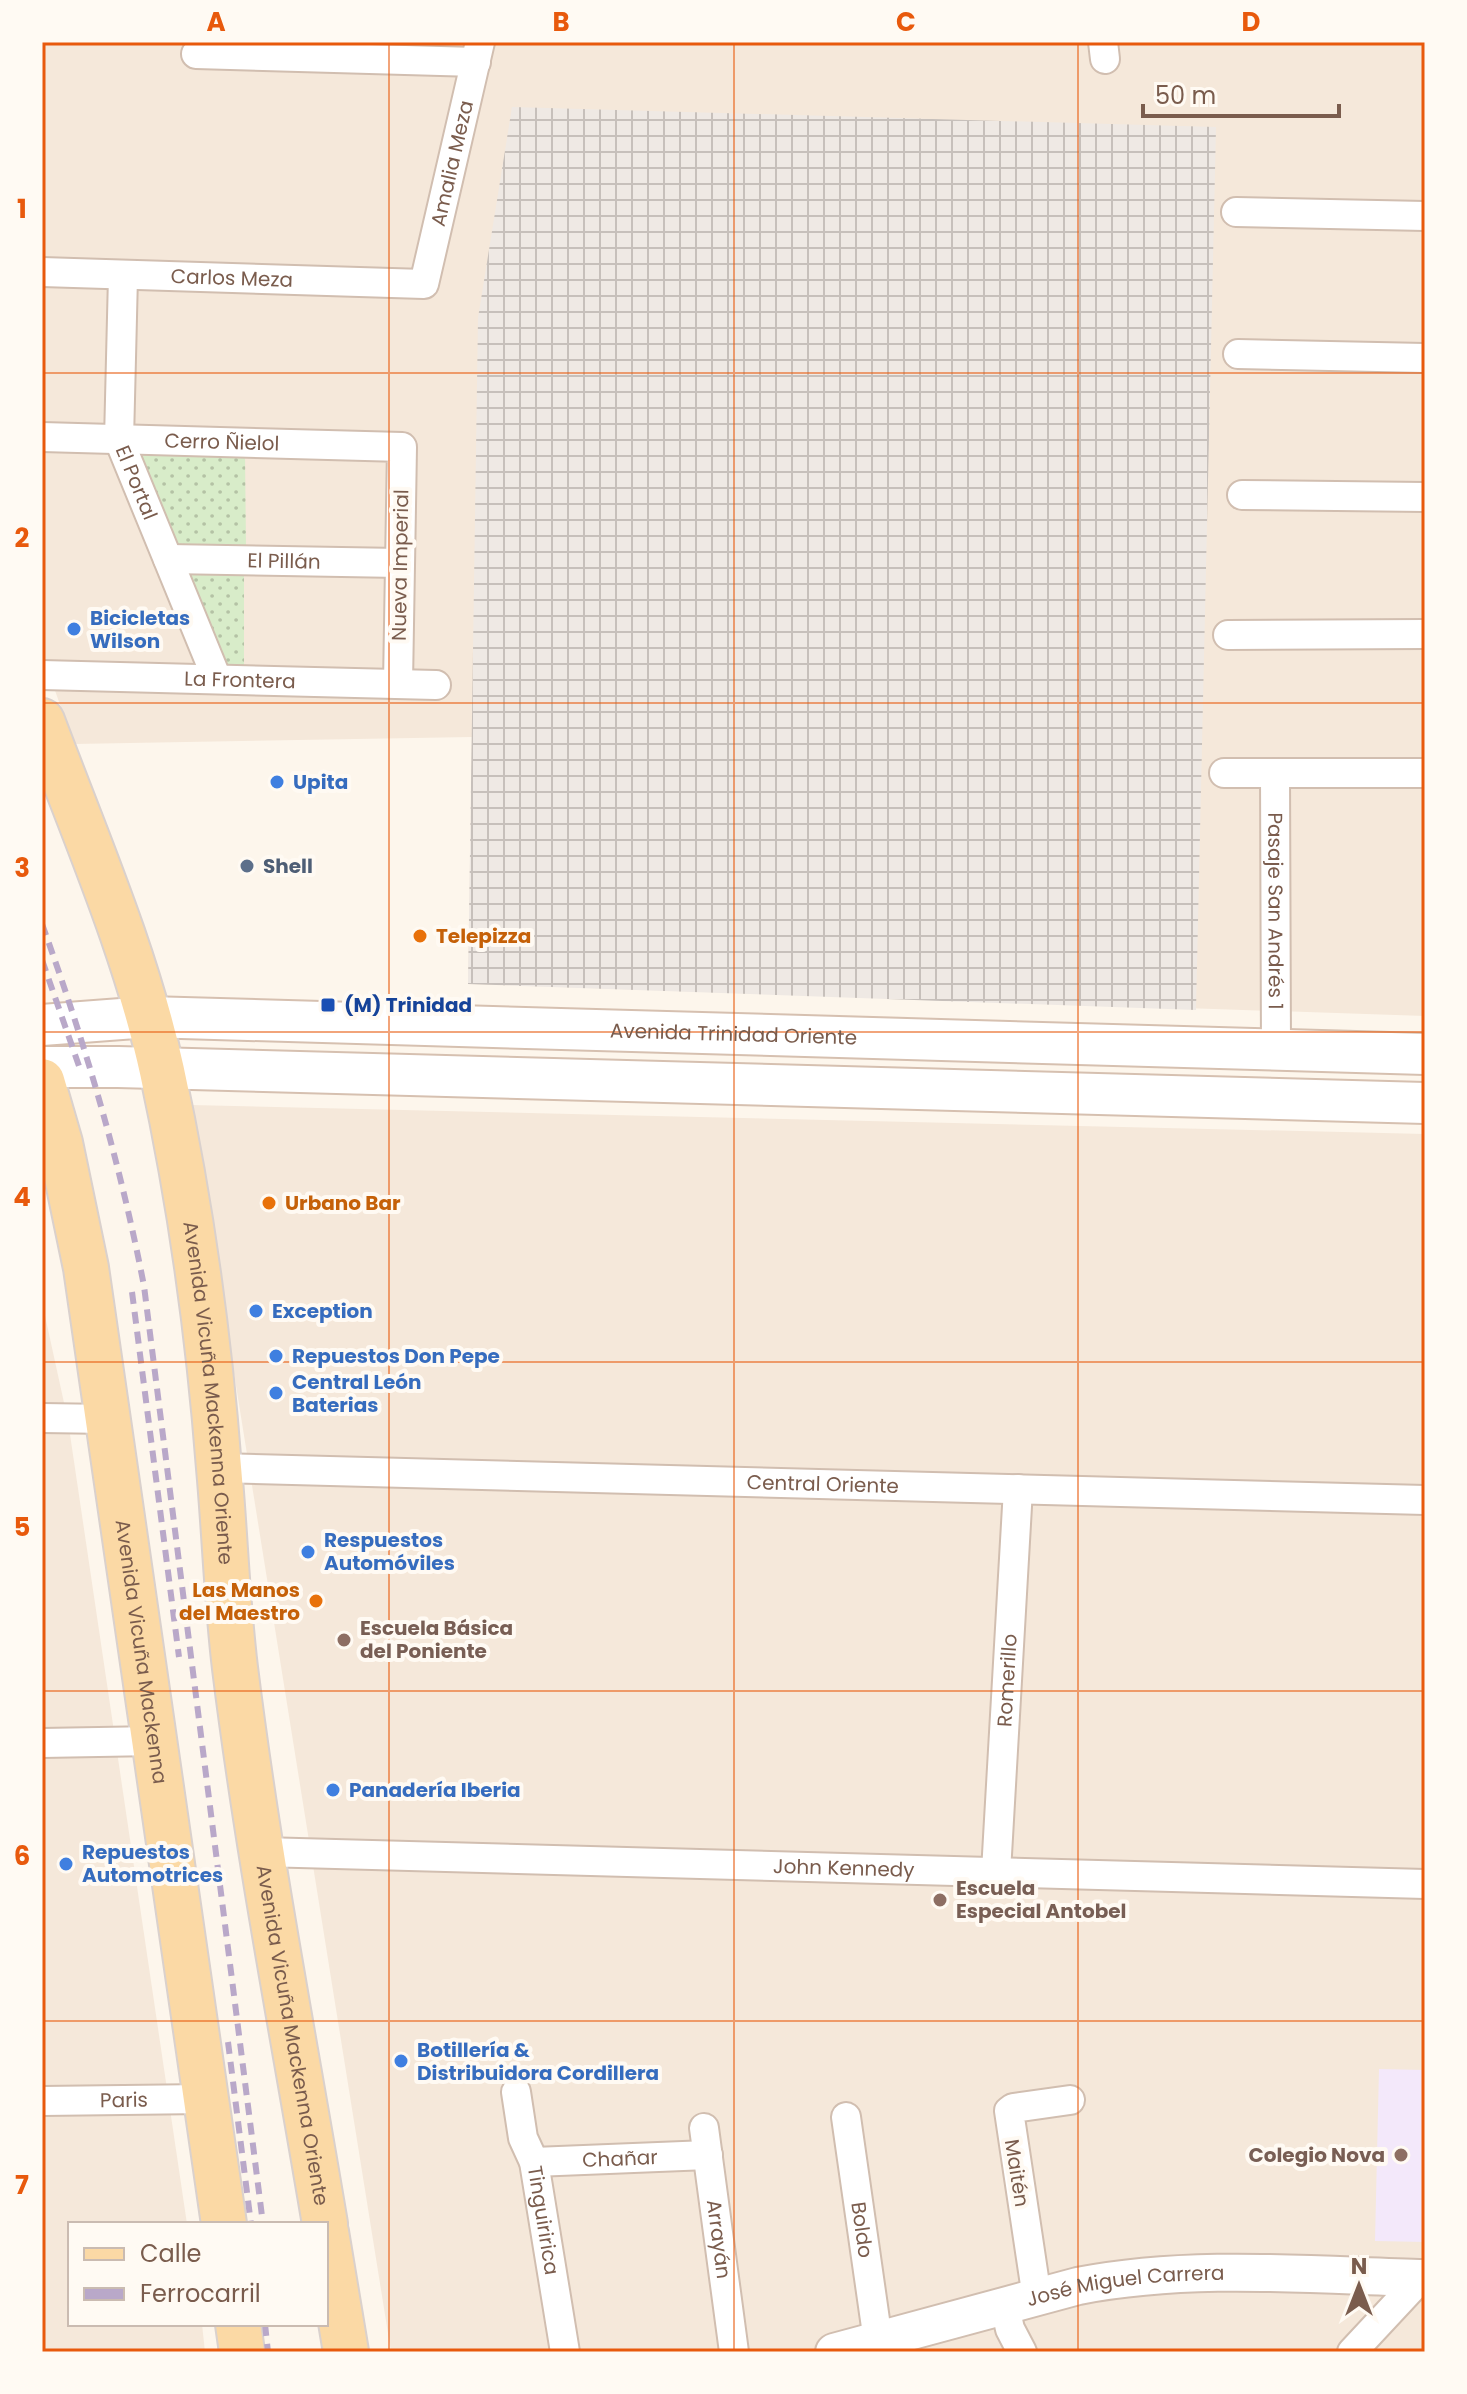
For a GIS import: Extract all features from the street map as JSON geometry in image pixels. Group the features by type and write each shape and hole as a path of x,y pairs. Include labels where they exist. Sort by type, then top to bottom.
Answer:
{"main road":[{"name":"Avenida Vicuña Mackenna Oriente","path":"42,721 128,954 161,1069 195,1265 219,1468 236,1671 262,1852 325,2222"},
{"name":"Avenida Trinidad Oriente","path":"42,1025 148,1017 1425,1054"},
{"path":"42,1067 1425,1103"},
{"name":"Avenida Vicuña Mackenna","path":"42,1081 75,1210 109,1419 224,2222"},
{"name":"Avenida Vicuña Mackenna Oriente","path":"328,2244 346,2352"},
{"path":"238,2326 242,2352"}],"street":[{"path":"196,54 478,52"},
{"name":"Amalia Meza","path":"424,284 478,52"},
{"path":"1236,212 1425,216"},
{"name":"Carlos Meza","path":"42,272 424,284"},
{"name":"El Portal","path":"123,276 119,440 217,679"},
{"path":"1238,354 1425,358"},
{"name":"Cerro Ñielol","path":"42,437 402,447"},
{"name":"Nueva Imperial","path":"398,684 402,447"},
{"path":"1242,495 1425,497"},
{"name":"El Pillán","path":"168,559 400,563"},
{"path":"1228,635 1425,634"},
{"name":"La Frontera","path":"42,675 436,685"},
{"path":"1224,773 1425,773"},
{"name":"Pasaje San Andrés 1","path":"1275,773 1276,1050"},
{"path":"42,1418 109,1419"},
{"name":"Central Oriente","path":"219,1468 1425,1500"},
{"name":"Romerillo","path":"996,1872 1018,1489"},
{"path":"42,1743 155,1741"},
{"name":"John Kennedy","path":"262,1852 1425,1884"},
{"name":"Tinguiririca","path":"516,2092 523,2138 534,2162 565,2352"},
{"name":"Paris","path":"42,2101 205,2099"},
{"name":"Maitén","path":"1021,2302 1009,2111 1070,2100"},
{"name":"Boldo","path":"846,2117 878,2341"},
{"name":"Chañar","path":"534,2162 706,2141"},
{"name":"Arrayán","path":"706,2141 734,2352"},
{"name":"José Miguel Carrera","path":"834,2352 1111,2280 1177,2274 1423,2278"},
{"path":"1352,2352 1423,2278"},
{"path":"1021,2302 1010,2329 1022,2352"}],"shaded area":[{"path":"42,42 1425,42 1425,1016 468,984 472,737 74,744 42,654"},
{"path":"512,107 1216,127 1196,1010 468,984 478,318"},
{"path":"191,1105 1425,1134 1425,2352 391,2352"},
{"path":"42,1302 68,1421 187,2222 68,2222 68,2326 202,2326 205,2352 42,2352"},
{"name":"Colegio Nova","path":"1379,2069 1425,2070 1425,2242 1375,2241"}],"green space":[{"path":"245,453 246,545 165,546 128,454"},
{"path":"171,571 244,571 244,667 209,667"}],"railway":[{"path":"42,924 100,1103 144,1286 263,2222"},
{"path":"42,960 79,1066"},
{"path":"132,1292 179,1657"},
{"path":"228,2042 251,2222"},
{"path":"265,2326 268,2352"}],"place":[{"name":"Bicicletas Wilson","path":"74,629"},
{"name":"Upita","path":"277,782"},
{"name":"Shell","path":"247,866"},
{"name":"Telepizza","path":"420,936"},
{"name":"(M) Trinidad","path":"328,1005"},
{"name":"Urbano Bar","path":"269,1203"},
{"name":"Exception","path":"256,1311"},
{"name":"Repuestos Don Pepe","path":"276,1356"},
{"name":"Central León Baterias","path":"276,1393"},
{"name":"Respuestos Automóviles","path":"308,1552"},
{"name":"Las Manos del Maestro","path":"316,1601"},
{"name":"Escuela Básica del Poniente","path":"344,1640"},
{"name":"Panadería Iberia","path":"333,1790"},
{"name":"Repuestos Automotrices","path":"66,1864"},
{"name":"Escuela Especial Antobel","path":"940,1900"},
{"name":"Botillería & Distribuidora Cordillera","path":"401,2061"},
{"name":"Colegio Nova","path":"1401,2155"}]}
